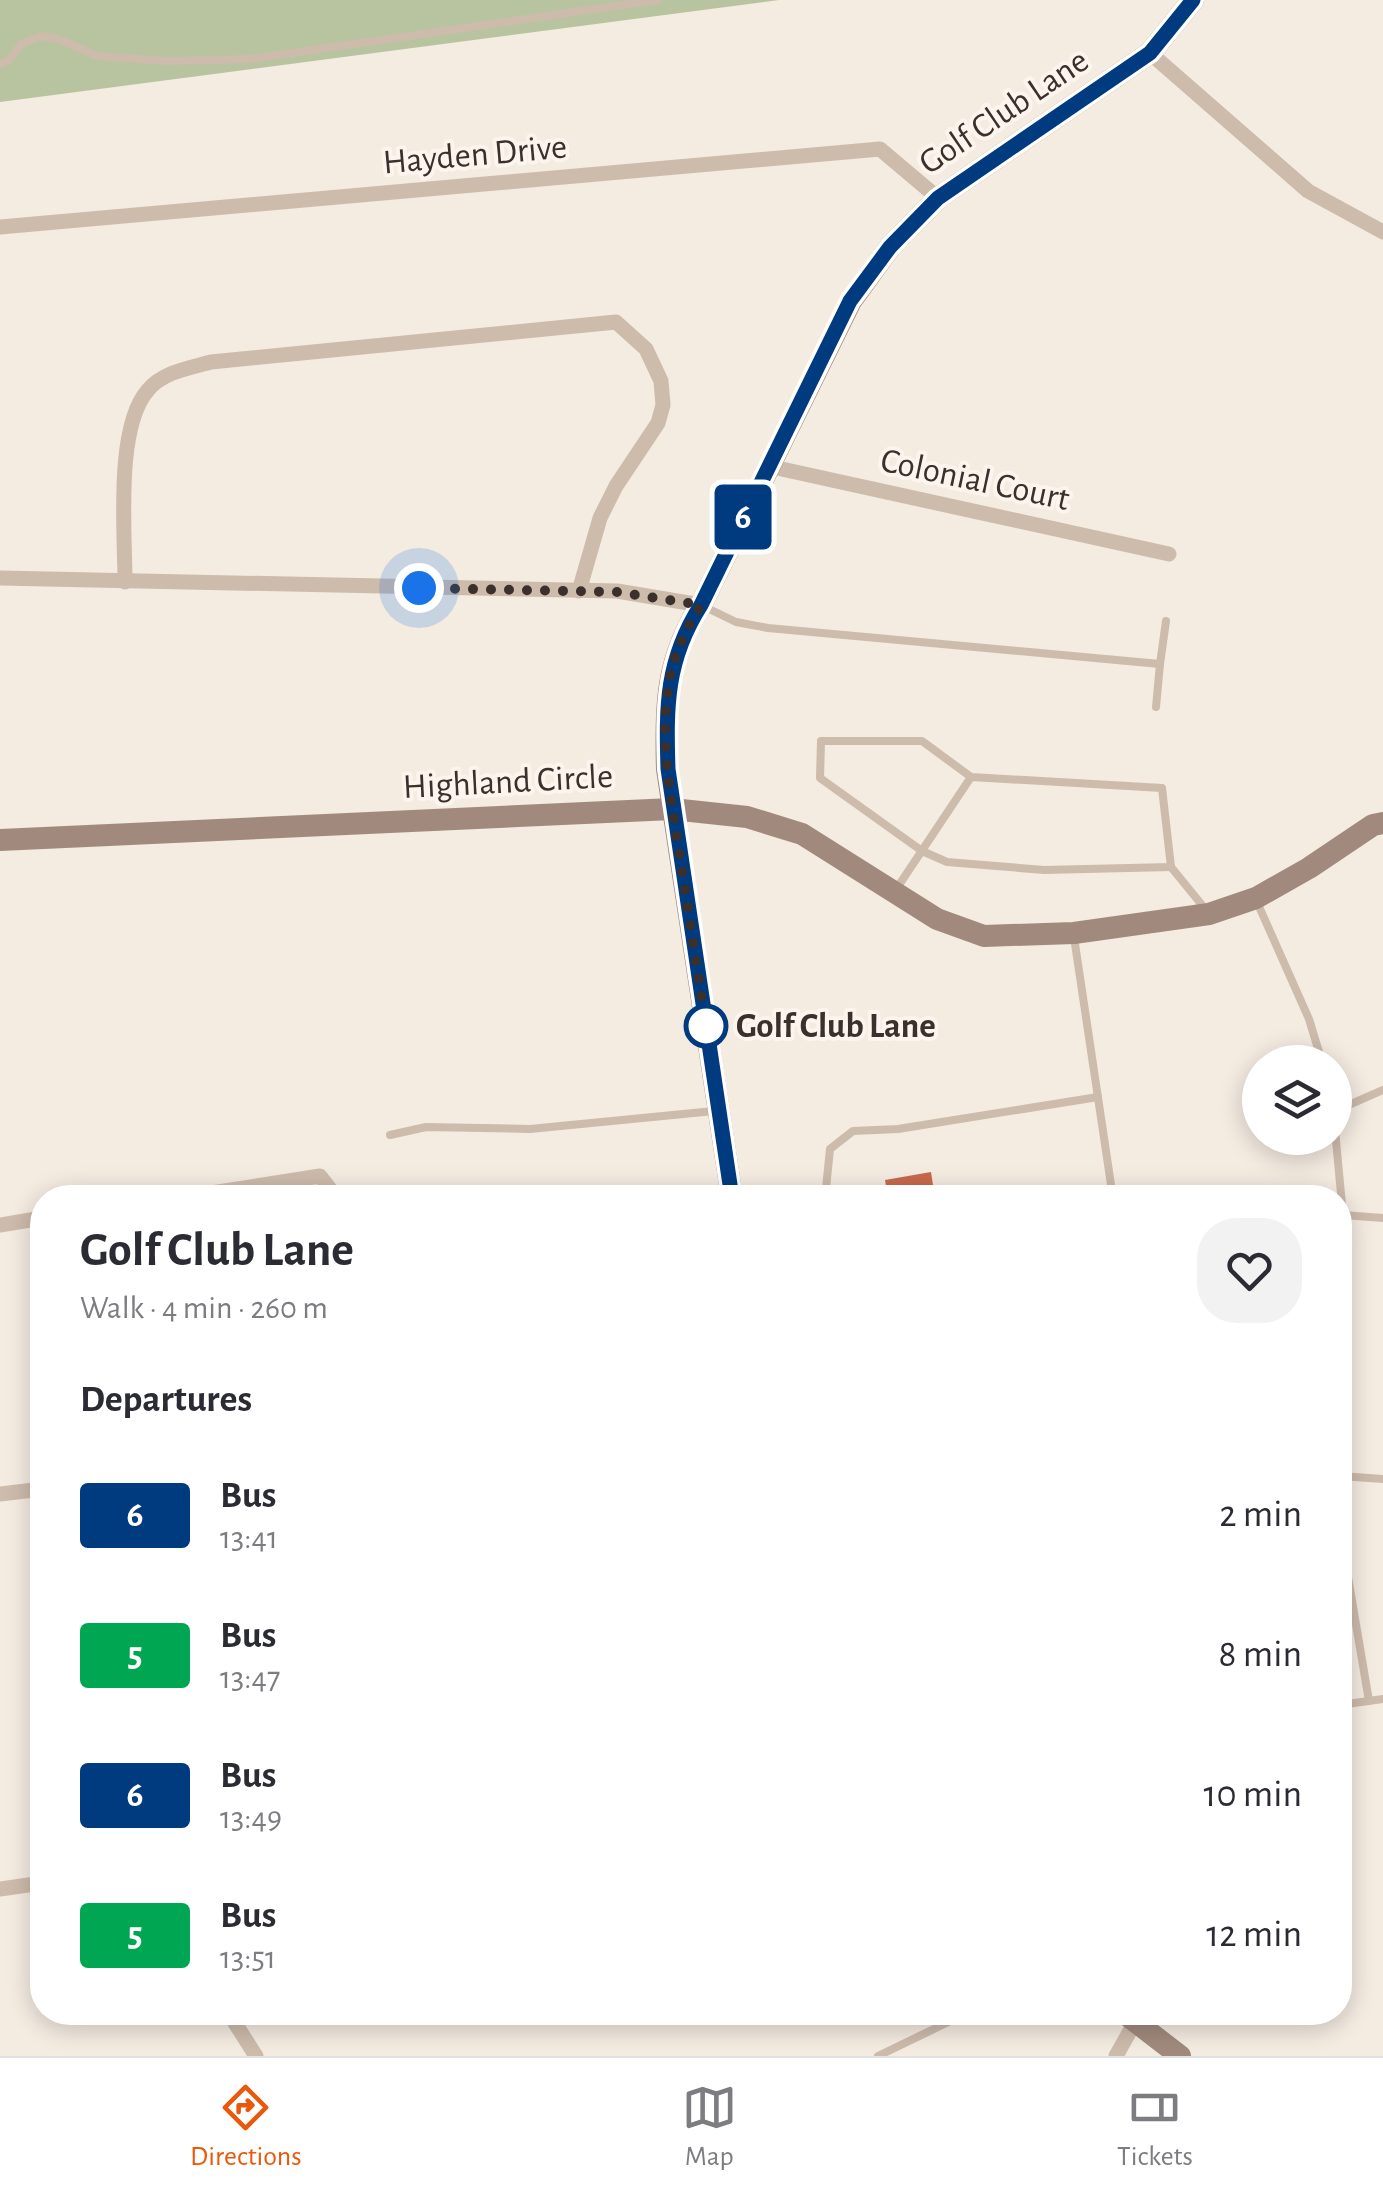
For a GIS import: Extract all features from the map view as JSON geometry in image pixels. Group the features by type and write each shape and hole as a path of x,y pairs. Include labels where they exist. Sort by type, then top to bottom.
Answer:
{"street":[{"name":"Golf Club Lane","path":"730,1185 668,769 666,698 684,631 701,605 850,301 900,234 938,198 1150,53 1193,0"},
{"path":"1150,53 1308,191 1383,232"},
{"name":"Hayden Drive","path":"0,227 880,149 938,198"},
{"path":"125,582 126,451 134,410 149,388 168,374 211,362 616,322 646,349 660,380 663,405 658,424 616,486 600,518 579,591"},
{"name":"Colonial Court","path":"768,466 1169,554"},
{"path":"0,578 617,592 701,605"},
{"name":"Highland Circle","path":"0,840 672,809 747,816 802,834 937,919 984,936 1074,933 1208,914 1256,898 1310,868 1373,825 1383,823"},
{"path":"262,1185 320,1176 327,1185"},
{"path":"0,1224 30,1220"},
{"path":"0,1494 30,1490"},
{"path":"0,1889 30,1885"},
{"path":"236,2025 256,2056"},
{"path":"1116,2056 1128,2025"},
{"path":"1143,2025 1180,2056"}],"lane":[{"path":"0,64 21,44 41,36 98,56 166,61 251,59 657,0"},
{"path":"701,605 736,622 768,628 1160,664"},
{"path":"1156,707 1166,622"},
{"path":"1171,867 1044,870 948,862 922,851 820,778 821,742 922,742 972,777 1162,788 1171,867 1208,914"},
{"path":"894,892 972,777"},
{"path":"1256,898 1310,1019 1317,1045"},
{"path":"1074,933 1111,1185"},
{"path":"1352,1103 1383,1090"},
{"path":"826,1185 830,1149 853,1131 907,1127 1098,1097"},
{"path":"390,1135 426,1127 530,1128 719,1110"},
{"path":"1337,1155 1340,1185"},
{"path":"1352,1216 1383,1218"},
{"path":"1352,1477 1383,1479"},
{"path":"1352,1601 1369,1701"},
{"path":"1352,1704 1383,1699"},
{"path":"878,2056 894,2052 945,2025"}],"green space":[{"path":"0,0 779,0 0,102"}],"building":[{"path":"931,1172 933,1185 886,1185 885,1180"}],"bus line":[{"name":"6","path":"730,1185 668,769 666,698 684,631 701,605 850,301 890,247 938,198 1150,53 1193,0"}],"place":[{"name":"Golf Club Lane","path":"706,1026"}],"route":[{"path":"419,588 617,592 701,605 684,631 674,662 666,698 666,729 672,809 706,1026"}]}
